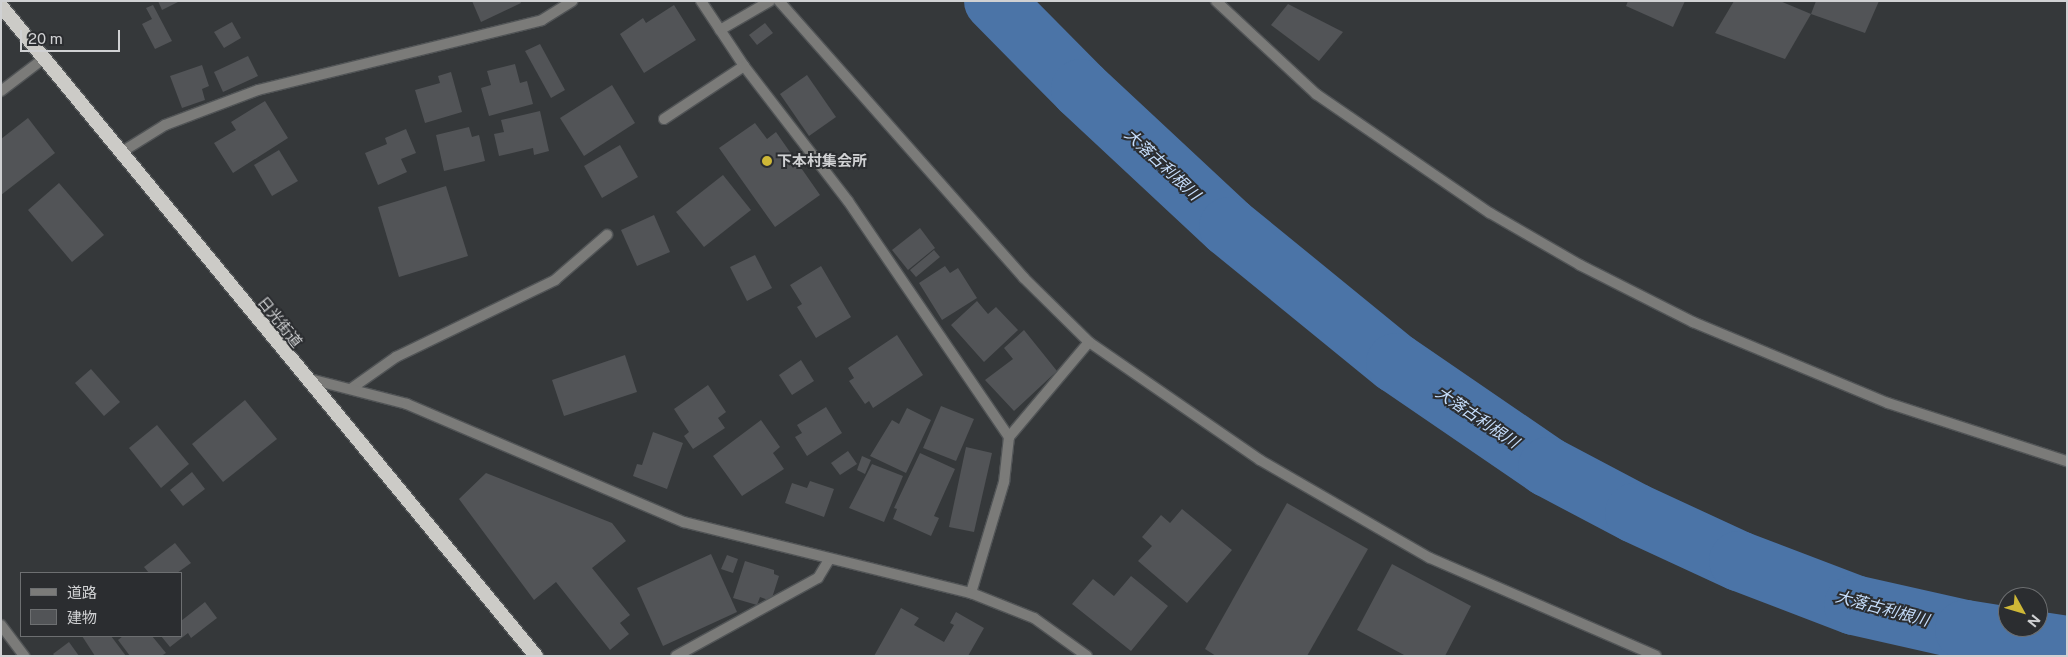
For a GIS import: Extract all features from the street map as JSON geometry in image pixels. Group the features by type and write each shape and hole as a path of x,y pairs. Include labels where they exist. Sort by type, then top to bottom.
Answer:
{"highway":[{"name":"日光街道","path":"1,6 42,59 536,656"}],"street":[{"path":"120,152 165,125 258,90 542,20 573,1"},
{"path":"701,1 744,66 848,201 1009,437"},
{"path":"720,30 770,1"},
{"path":"779,1 1024,278 1089,342 1260,460 1430,558 1656,656"},
{"path":"1216,1 1316,94 1490,213 1580,265 1694,322 1888,403 2067,461"},
{"path":"1,92 42,59"},
{"path":"664,119 744,66"},
{"path":"352,388 396,357 555,280 607,235"},
{"path":"971,593 1004,482 1009,437 1089,342"},
{"path":"305,378 352,388 407,404 684,522 829,560 971,593 1034,618 1087,656"},
{"path":"676,656 818,578 829,560"},
{"path":"1,626 24,656"}],"building":[{"path":"158,1 180,1 162,10"},
{"path":"472,1 520,1 521,3 481,22"},
{"path":"1628,1 1685,1 1673,27 1626,6"},
{"path":"1734,1 1780,1 1811,14 1785,59 1715,33"},
{"path":"1816,1 1879,1 1865,33 1811,14"},
{"path":"1288,4 1343,32 1319,61 1271,25"},
{"path":"153,5 172,41 155,49 142,24 152,19 146,8"},
{"path":"674,5 696,40 644,73 620,34 643,18 646,23"},
{"path":"232,22 241,38 224,48 214,32"},
{"path":"765,23 773,33 757,45 749,35"},
{"path":"540,44 565,90 551,98 525,51"},
{"path":"248,56 258,76 223,92 214,72"},
{"path":"515,64 520,83 527,81 533,104 489,116 481,88 491,85 487,71"},
{"path":"202,65 209,86 202,89 205,100 182,108 170,76"},
{"path":"451,72 462,112 425,123 415,90 440,83 438,76"},
{"path":"807,75 836,117 809,136 780,94"},
{"path":"612,85 635,123 584,156 560,118"},
{"path":"265,101 288,138 233,173 214,143 236,130 231,122"},
{"path":"540,111 549,151 534,155 533,148 499,156 494,134 504,132 501,120"},
{"path":"28,118 55,153 1,195 1,139"},
{"path":"755,123 767,139 776,132 820,195 775,227 719,148"},
{"path":"469,127 472,137 479,135 485,161 444,171 436,135"},
{"path":"406,129 416,153 401,159 407,172 378,185 365,153 387,144 385,138"},
{"path":"620,145 638,177 602,198 584,166"},
{"path":"279,150 298,181 272,196 254,165"},
{"path":"723,175 751,210 704,247 676,212"},
{"path":"59,183 104,235 72,262 28,210"},
{"path":"446,186 468,256 399,277 378,207"},
{"path":"654,215 670,252 637,266 621,230"},
{"path":"920,228 935,248 908,270 892,250"},
{"path":"934,250 940,257 916,277 910,270"},
{"path":"755,255 772,288 747,301 730,267"},
{"path":"821,266 851,317 816,338 797,307 802,304 790,285"},
{"path":"945,266 950,273 958,268 977,298 942,320 919,283"},
{"path":"977,301 988,314 996,307 1018,330 984,362 951,325"},
{"path":"1024,330 1057,371 1014,411 985,380 1013,359 1004,348"},
{"path":"897,335 923,375 873,408 869,401 865,404 849,381 854,378 848,368"},
{"path":"625,355 637,392 564,416 552,380"},
{"path":"801,360 814,381 792,395 779,375"},
{"path":"91,369 120,402 104,416 75,383"},
{"path":"708,385 726,412 718,418 725,428 693,449 684,436 689,432 674,409"},
{"path":"245,400 277,439 223,482 192,444"},
{"path":"941,406 974,419 956,461 923,448"},
{"path":"826,407 842,433 807,456 795,437 802,433 797,425"},
{"path":"907,408 931,420 906,473 870,456 892,420 899,424"},
{"path":"761,420 780,447 773,453 784,469 742,496 713,456"},
{"path":"157,425 189,464 161,488 129,448"},
{"path":"653,432 683,443 667,489 633,476 637,464 642,465"},
{"path":"966,447 992,453 974,532 949,527"},
{"path":"848,451 857,464 840,475 831,463"},
{"path":"920,453 955,469 934,516 939,518 931,536 893,519 897,509 894,508"},
{"path":"862,456 871,460 865,474 857,470"},
{"path":"872,464 903,476 884,522 849,508"},
{"path":"192,472 205,489 183,506 170,490"},
{"path":"486,473 612,523 626,541 592,568 630,615 620,623 629,634 610,650 556,582 534,600 459,499"},
{"path":"810,481 834,489 824,517 785,503 792,483 807,488"},
{"path":"1287,503 1368,549 1307,656 1216,656 1205,649"},
{"path":"1182,509 1232,550 1187,603 1138,561 1152,546 1142,537 1161,515 1170,523"},
{"path":"175,543 191,563 178,572 148,572 144,567"},
{"path":"711,554 737,612 663,646 637,588"},
{"path":"727,555 738,559 733,573 721,569"},
{"path":"745,561 774,570 774,574 779,576 771,601 760,597 757,605 733,598"},
{"path":"1392,564 1471,606 1445,656 1406,656 1357,630"},
{"path":"1131,576 1168,606 1131,651 1072,604 1093,579 1114,596"},
{"path":"205,602 217,618 191,638 188,633 170,647 162,637 182,637 182,620"},
{"path":"901,608 919,618 914,625 944,642 954,625 950,623 956,612 984,628 968,656 874,656"},
{"path":"83,637 112,637 126,656 95,656"},
{"path":"122,637 153,637 166,653 161,656 130,656 118,640"},
{"path":"69,642 79,656 55,656 53,654"}],"waterway":[{"name":"大落古利根川","path":"994,1 1081,89 1229,227 1396,363 1548,467 1635,513 1739,561 1854,605 1965,630 2067,646"}],"place":[{"name":"下本村集会所","path":"767,161"}]}
